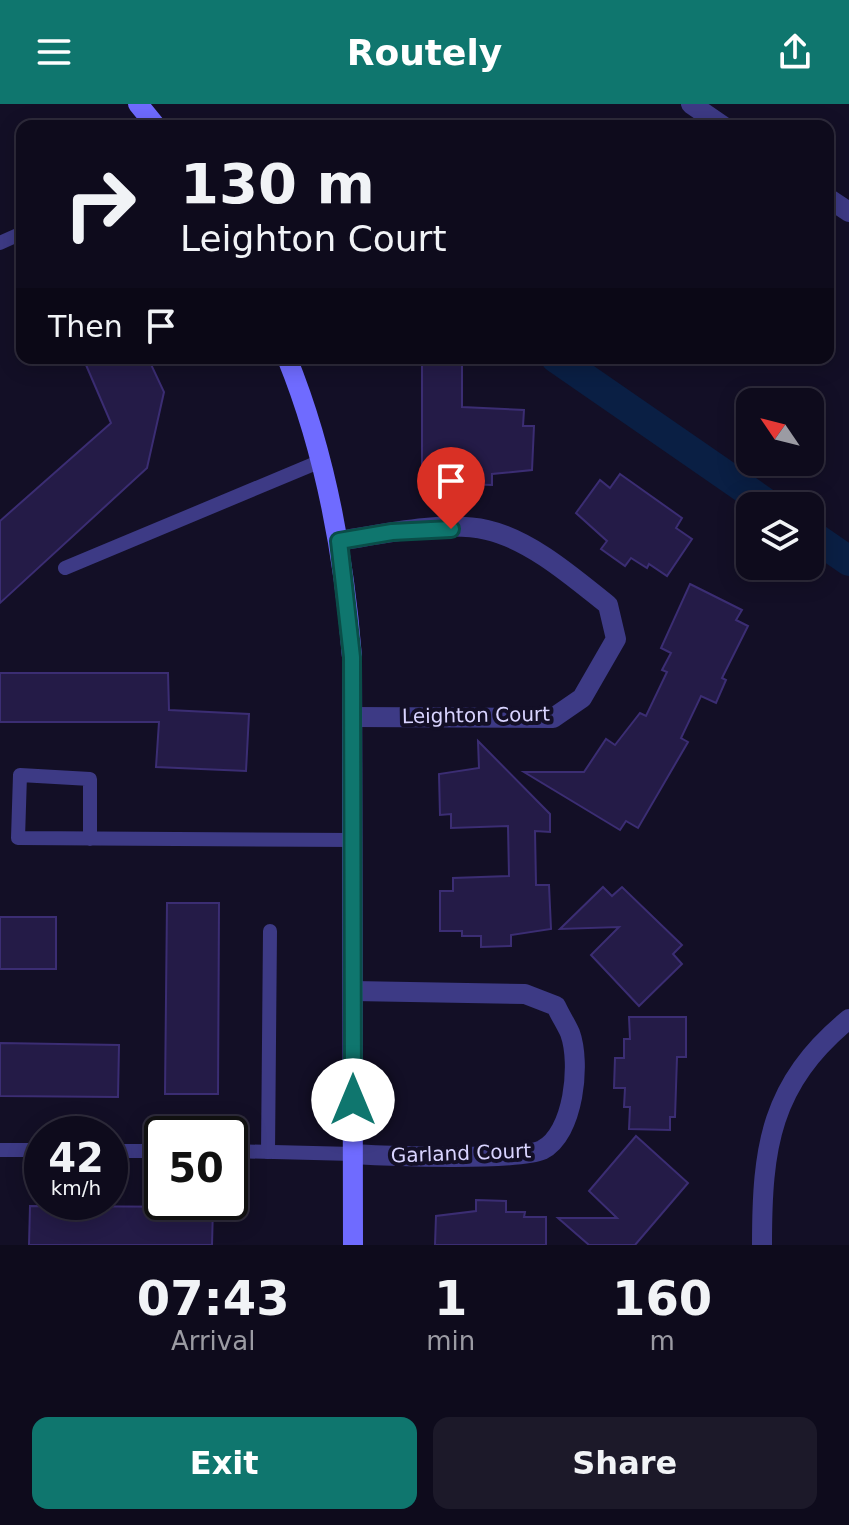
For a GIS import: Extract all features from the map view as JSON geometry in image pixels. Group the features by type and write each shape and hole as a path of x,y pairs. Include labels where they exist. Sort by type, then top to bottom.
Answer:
{"main road":[{"path":"138,104 151,120"},
{"path":"289,364 321,461 348,599 354,717 353,1245"}],"street":[{"path":"691,104 714,120"},
{"name":"Leighton Court","path":"339,541 392,532 487,530 519,543 608,605 616,639 582,698 553,718 354,717"},
{"name":"Garland Court","path":"353,991 525,994 556,1006 571,1036 573,1097 566,1128 541,1150 403,1156 353,1154"},
{"path":"762,1245 765,1160 772,1125 783,1095 820,1043 849,1019"}],"lane":[{"path":"65,568 321,461"},
{"path":"90,839 90,779 20,775 18,838 90,839 354,840"},
{"path":"268,1152 270,931"},
{"path":"0,1150 24,1150"},
{"path":"248,1151 353,1154"}],"building":[{"path":"86,364 151,364 164,392 147,468 0,603 0,521 111,423"},
{"path":"422,364 462,364 462,407 524,410 523,426 534,426 532,470 492,474 492,485 462,484 462,476 422,470"},
{"path":"620,474 682,518 676,528 692,539 667,576 649,564 647,568 631,558 625,566 601,549 607,541 576,513 600,480 610,488"},
{"path":"690,584 742,610 736,620 748,626 722,678 726,680 716,703 701,696 681,738 688,742 638,828 626,821 620,830 524,772 584,772 606,739 615,745 640,713 646,716 667,672 662,670 671,653 661,648"},
{"path":"0,673 168,673 169,710 249,714 246,771 156,767 159,722 0,722"},
{"path":"478,741 550,814 550,832 535,831 536,885 549,885 551,929 511,935 511,946 481,947 481,936 462,936 462,931 440,931 440,891 453,891 453,878 509,876 508,826 451,828 451,814 440,815 439,774 479,768"},
{"path":"603,887 612,896 622,887 682,945 673,954 682,964 639,1006 591,955 619,927 560,929"},
{"path":"167,903 219,903 218,1094 165,1094"},
{"path":"0,917 56,917 56,969 0,969"},
{"path":"629,1017 686,1017 686,1057 677,1057 675,1117 670,1117 670,1130 629,1129 630,1107 624,1107 625,1088 614,1088 615,1058 624,1058 624,1039 630,1039"},
{"path":"0,1043 119,1045 118,1097 0,1096"},
{"path":"636,1136 688,1183 635,1245 589,1245 558,1218 617,1218 589,1191"},
{"path":"476,1200 506,1201 506,1212 525,1212 524,1217 546,1217 546,1245 435,1245 436,1216 476,1211"},
{"path":"128,1207 144,1207 144,1220 213,1220 212,1245 29,1245 30,1220 128,1220"}],"waterway":[{"path":"565,364 750,492"},
{"path":"824,544 849,561"}],"route":[{"path":"353,1100 354,717 348,599 339,541 392,532 451,529"}]}
